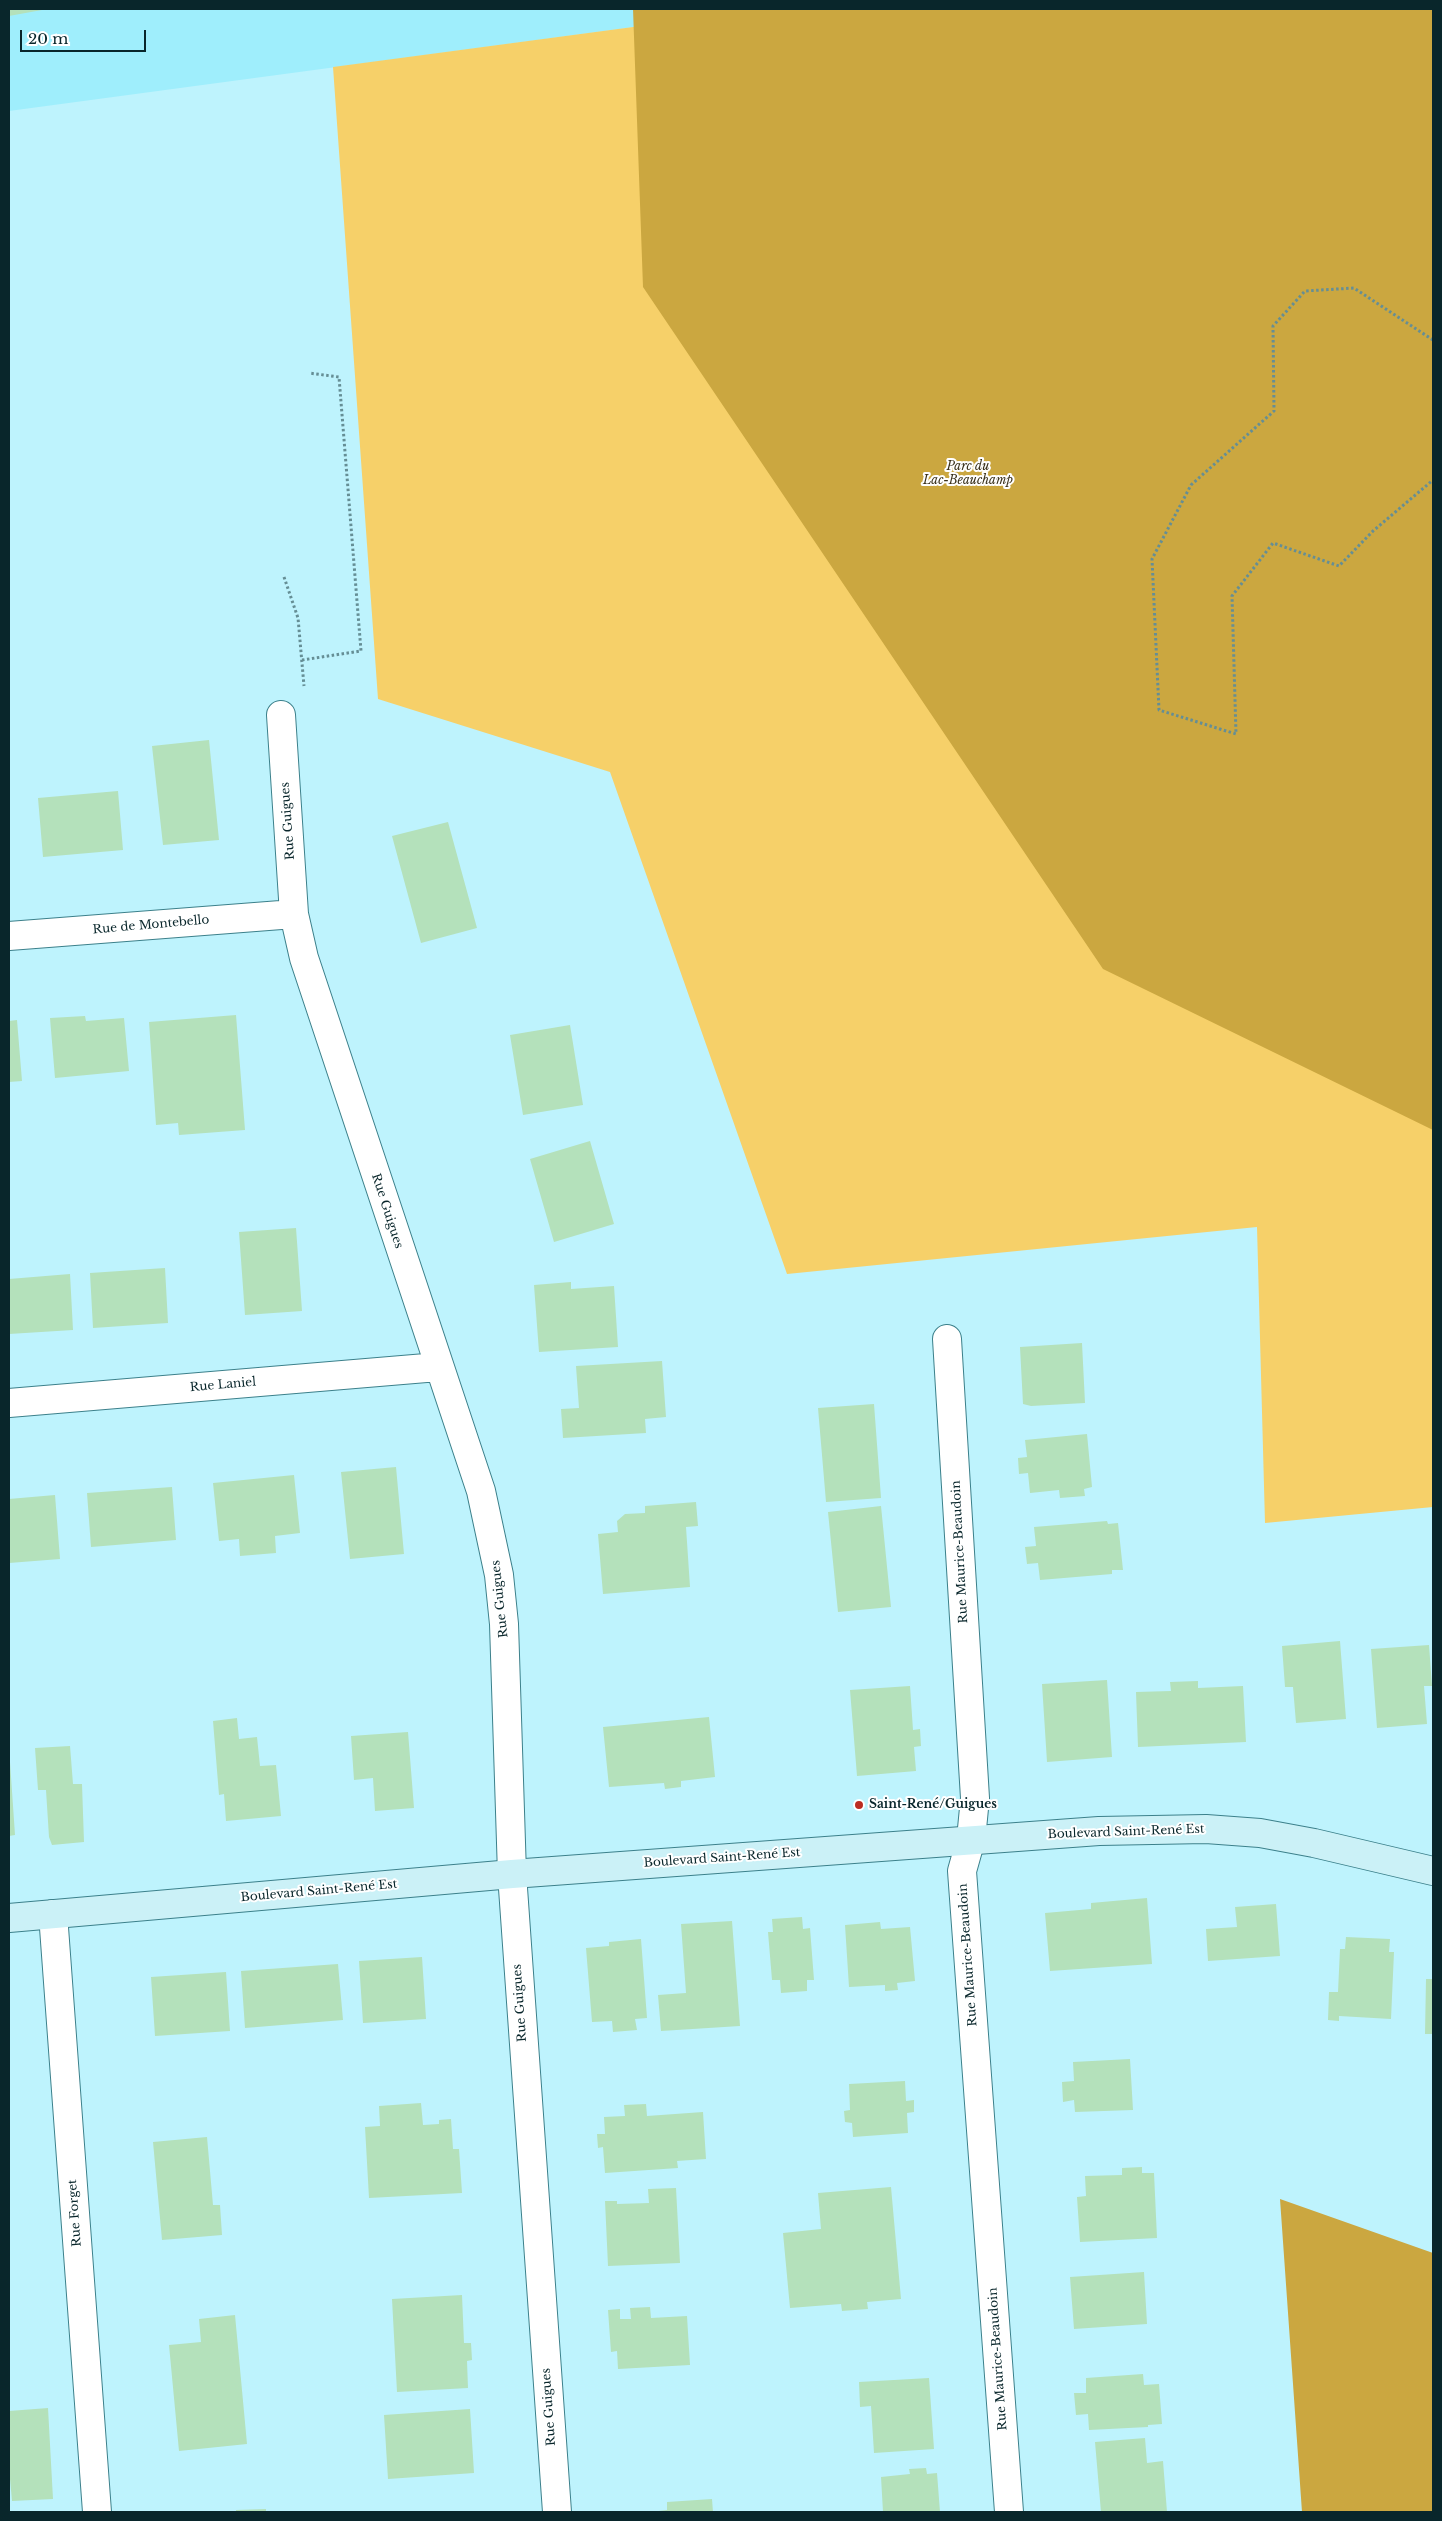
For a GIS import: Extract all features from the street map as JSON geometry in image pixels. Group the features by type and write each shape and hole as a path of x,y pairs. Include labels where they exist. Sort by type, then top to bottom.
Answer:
{"street":[{"name":"Rue Guigues","path":"281,715 294,914 304,958 438,1368 481,1492 499,1575 504,1624 512,1874 557,2512"},
{"name":"Rue de Montebello","path":"9,936 294,914"},
{"name":"Rue Maurice-Beaudoin","path":"947,1339 974,1798 971,1840 962,1871 1009,2512"},
{"name":"Rue Laniel","path":"9,1403 438,1368"},
{"name":"Boulevard Saint-René Est","path":"9,1918 512,1874 1099,1831 1206,1829 1260,1833 1314,1843 1433,1871"},
{"name":"Rue Forget","path":"53,1914 97,2512"}],"path":[{"path":"1433,340 1354,288 1305,291 1273,326 1274,411 1191,485 1152,559 1159,710 1236,734 1232,596 1273,543 1339,566 1373,531 1433,480"},
{"path":"302,660 361,651 339,377 310,373"}],"shaded area":[{"path":"9,9 768,9 9,111"}],"green space":[{"path":"633,9 1433,9 1433,1130 1103,969 643,287"},
{"name":"Parc du Lac-Beauchamp","path":"768,9 1433,9 1433,1507 1265,1523 1257,1227 787,1274 610,772 378,699 333,67"},
{"path":"1280,2199 1433,2253 1433,2512 1302,2512"}],"building":[{"path":"9,9 42,9 42,10 9,16"},
{"path":"209,740 219,840 163,845 152,746"},
{"path":"118,791 123,850 43,857 38,798"},
{"path":"448,822 477,928 421,943 392,836"},
{"path":"236,1015 245,1130 179,1135 178,1123 156,1125 149,1022"},
{"path":"85,1016 86,1021 124,1018 129,1071 55,1078 50,1018"},
{"path":"17,1020 22,1081 9,1082 9,1021"},
{"path":"570,1025 583,1105 523,1115 510,1035"},
{"path":"590,1141 614,1224 554,1242 530,1159"},
{"path":"296,1228 302,1311 245,1315 239,1232"},
{"path":"165,1268 168,1323 93,1328 90,1273"},
{"path":"70,1274 73,1330 9,1334 9,1279"},
{"path":"571,1282 571,1289 614,1286 618,1347 539,1352 534,1285"},
{"path":"1082,1343 1085,1403 1031,1406 1023,1404 1020,1347"},
{"path":"662,1361 666,1417 645,1419 646,1433 563,1438 561,1409 579,1408 576,1366"},
{"path":"874,1404 881,1498 826,1502 818,1408"},
{"path":"1087,1434 1092,1487 1084,1489 1085,1496 1060,1498 1059,1490 1030,1493 1028,1473 1019,1474 1018,1458 1027,1457 1025,1440"},
{"path":"396,1467 404,1554 350,1559 341,1472"},
{"path":"294,1475 300,1533 275,1536 276,1553 240,1556 239,1539 219,1541 213,1483"},
{"path":"172,1487 176,1540 91,1547 87,1493"},
{"path":"55,1495 60,1559 9,1563 9,1499"},
{"path":"696,1502 698,1526 686,1527 690,1587 603,1594 598,1534 618,1532 617,1521 625,1514 645,1513 645,1506"},
{"path":"881,1506 891,1607 838,1612 828,1512"},
{"path":"1107,1521 1108,1524 1118,1523 1123,1570 1112,1570 1112,1574 1040,1580 1038,1563 1027,1564 1025,1547 1036,1546 1034,1527"},
{"path":"1340,1641 1346,1719 1296,1723 1293,1687 1285,1687 1282,1646"},
{"path":"1429,1645 1432,1686 1424,1686 1427,1724 1377,1728 1371,1649"},
{"path":"1107,1680 1112,1757 1047,1762 1042,1684"},
{"path":"1198,1681 1198,1688 1243,1686 1246,1742 1138,1747 1136,1692 1171,1691 1170,1682"},
{"path":"910,1686 913,1730 920,1729 921,1746 914,1747 916,1771 857,1776 850,1690"},
{"path":"709,1717 715,1777 681,1781 681,1787 665,1789 664,1783 609,1787 603,1727"},
{"path":"237,1718 239,1739 257,1737 260,1766 276,1765 281,1816 226,1821 224,1794 219,1795 213,1721"},
{"path":"408,1732 414,1808 375,1811 373,1778 354,1780 351,1736"},
{"path":"70,1746 73,1784 82,1784 84,1842 52,1845 49,1837 46,1790 38,1790 35,1748"},
{"path":"9,1762 15,1835 9,1836"},
{"path":"1147,1898 1152,1964 1050,1971 1045,1913 1091,1909 1091,1903"},
{"path":"1276,1904 1280,1956 1208,1961 1206,1929 1237,1927 1235,1907"},
{"path":"802,1917 803,1929 810,1928 814,1980 807,1980 807,1991 781,1993 780,1980 772,1980 768,1932 773,1932 772,1919"},
{"path":"732,1921 740,2026 661,2031 658,1995 686,1993 681,1924"},
{"path":"880,1922 881,1929 910,1927 915,1981 897,1983 898,1990 885,1991 885,1985 849,1987 845,1925"},
{"path":"1346,1937 1390,1939 1389,1952 1394,1952 1391,2019 1339,2016 1339,2021 1328,2020 1329,1992 1338,1992 1340,1949 1345,1949"},
{"path":"641,1939 647,2018 635,2019 637,2030 613,2032 612,2021 592,2022 586,1948 609,1946 609,1942"},
{"path":"422,1957 426,2019 363,2023 359,1961"},
{"path":"338,1964 343,2020 245,2028 241,1971"},
{"path":"226,1972 230,2031 155,2036 151,1977"},
{"path":"1426,1979 1433,1979 1433,2034 1425,2034"},
{"path":"1130,2059 1133,2110 1075,2112 1074,2100 1063,2102 1062,2082 1074,2081 1073,2062"},
{"path":"905,2081 906,2101 914,2100 914,2112 907,2113 908,2133 853,2137 852,2123 845,2122 844,2111 850,2110 849,2084"},
{"path":"421,2103 423,2125 439,2124 439,2120 451,2119 453,2149 459,2149 462,2193 369,2198 365,2127 380,2126 379,2106"},
{"path":"646,2104 647,2116 703,2112 706,2159 677,2161 678,2168 605,2173 603,2147 598,2148 597,2134 605,2134 604,2117 625,2116 624,2105"},
{"path":"207,2137 213,2205 220,2205 222,2235 162,2240 153,2142"},
{"path":"1142,2167 1142,2173 1154,2173 1157,2238 1080,2242 1077,2197 1086,2196 1085,2176 1122,2175 1122,2168"},
{"path":"891,2187 901,2299 867,2302 868,2309 842,2311 841,2304 790,2308 783,2233 821,2229 818,2193"},
{"path":"676,2188 680,2263 608,2266 605,2201 617,2201 617,2204 649,2203 648,2189"},
{"path":"1144,2272 1147,2324 1074,2329 1070,2277"},
{"path":"462,2295 464,2343 471,2343 472,2360 467,2361 468,2388 397,2392 392,2299"},
{"path":"650,2307 651,2318 687,2316 690,2365 618,2369 617,2351 611,2352 608,2310 620,2309 620,2319 631,2319 630,2308"},
{"path":"235,2315 247,2444 179,2451 169,2345 201,2342 199,2319"},
{"path":"1143,2374 1144,2385 1159,2384 1162,2424 1148,2425 1148,2427 1089,2430 1088,2414 1076,2415 1074,2393 1086,2393 1086,2378"},
{"path":"929,2378 934,2449 874,2453 871,2406 860,2407 859,2382"},
{"path":"48,2408 53,2499 12,2501 9,2468 9,2411"},
{"path":"470,2409 474,2473 388,2479 384,2415"},
{"path":"1145,2438 1147,2463 1163,2461 1167,2512 1101,2512 1095,2442"},
{"path":"926,2468 927,2474 937,2473 940,2512 883,2512 881,2477 910,2474 909,2469"},
{"path":"712,2499 713,2512 650,2512 667,2510 667,2502"},
{"path":"266,2509 266,2512 236,2512 236,2510"}],"place":[{"name":"Saint-René/Guigues","path":"859,1805"}]}
